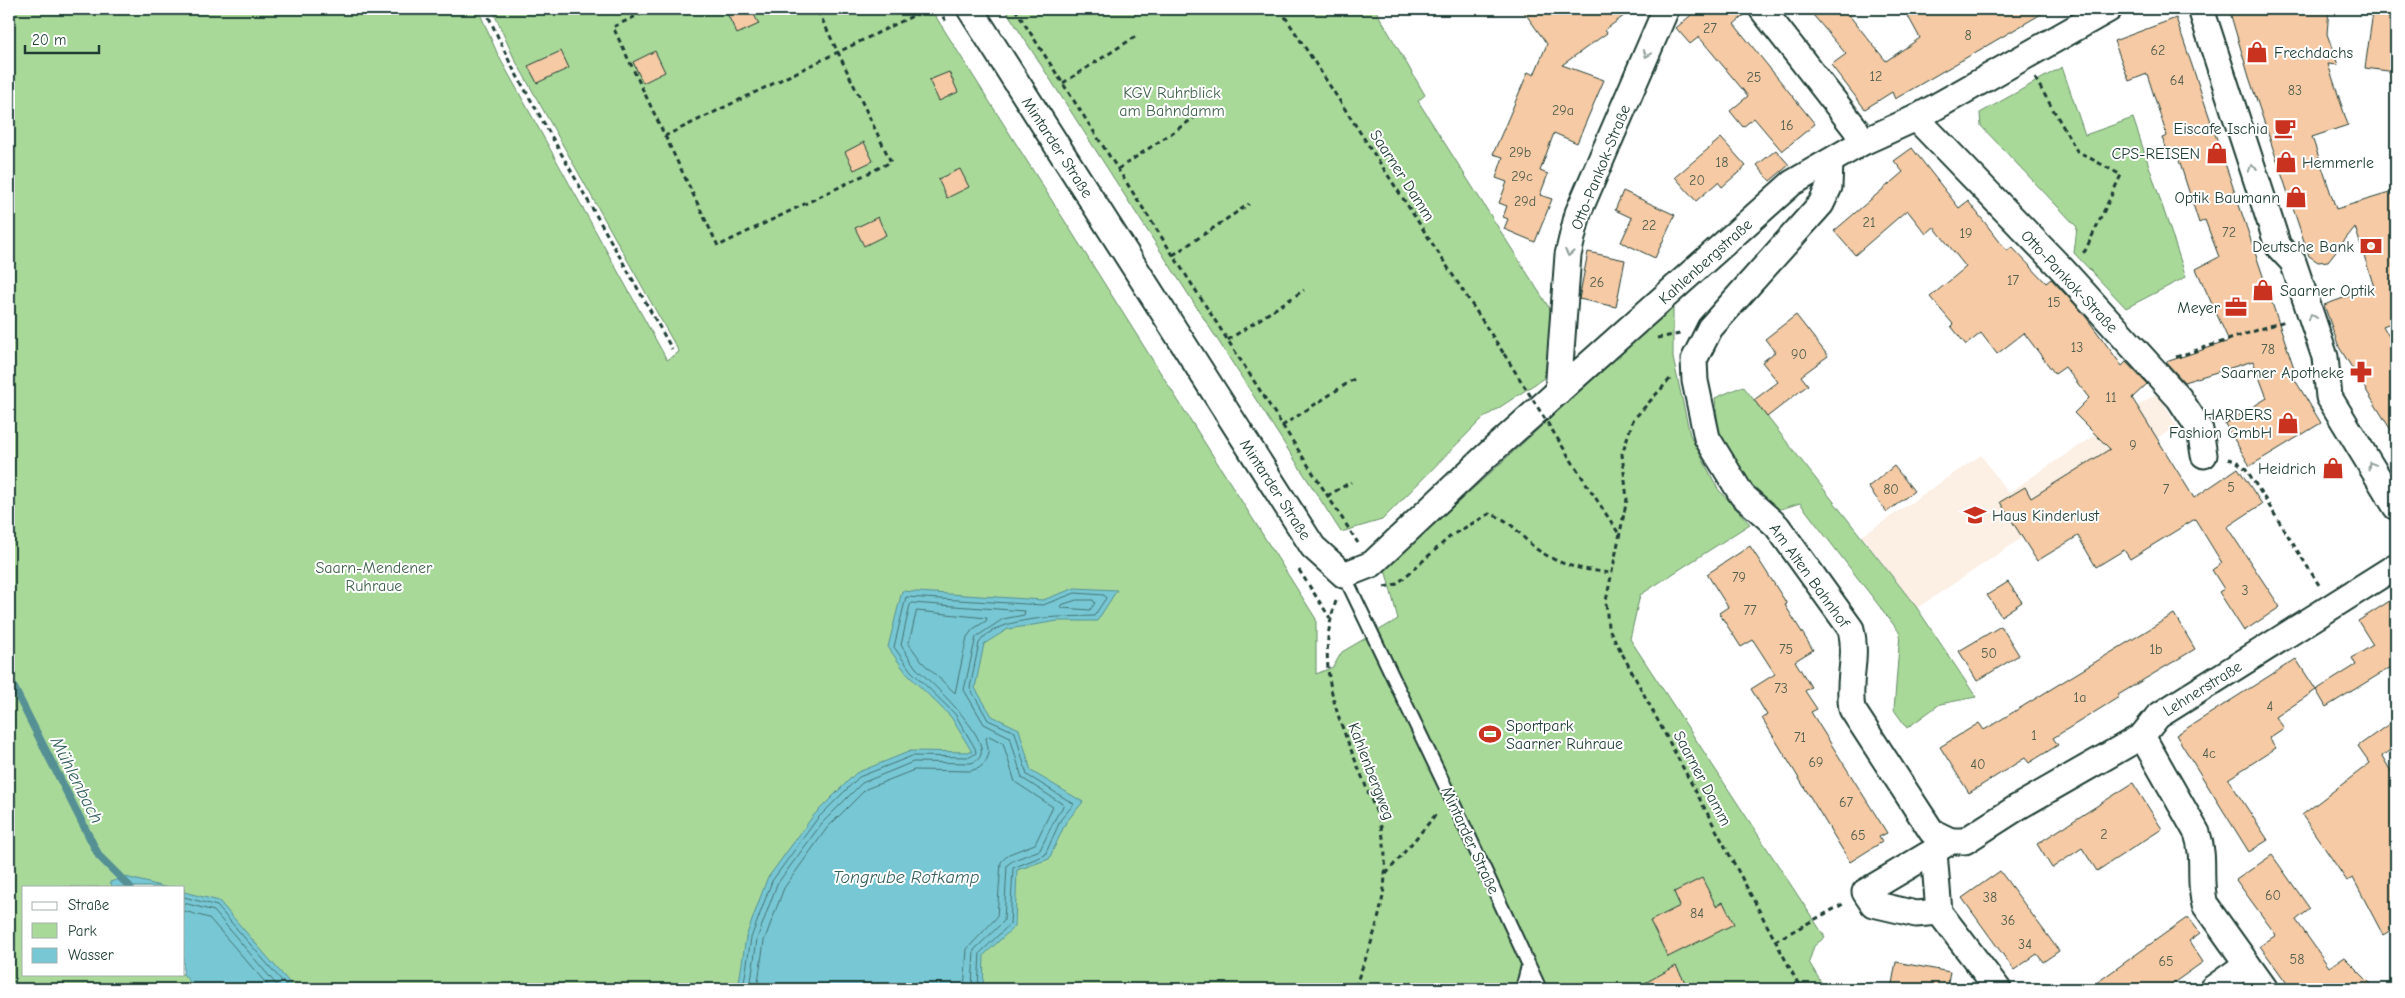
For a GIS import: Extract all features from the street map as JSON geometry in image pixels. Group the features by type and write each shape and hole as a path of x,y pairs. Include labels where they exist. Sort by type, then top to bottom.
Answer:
{"street":[{"name":"Mintarder Straße","path":"970,9 1314,547 1344,575"},
{"name":"Otto-Pankok-Straße","path":"1558,392 1568,256 1578,213 1666,9"},
{"path":"1762,9 1863,142"},
{"name":"Kahlenbergstraße","path":"1344,575 1372,564 1558,392 1792,183 1863,142 1916,118 2109,9"},
{"path":"2200,9 2278,246 2293,262 2325,357 2329,397 2396,507"},
{"name":"Otto-Pankok-Straße","path":"1916,118 2062,269 2179,398 2200,430 2204,455"},
{"path":"1694,360 1710,328 1821,204 1829,187 1830,162"},
{"name":"Am Alten Bahnhof","path":"1694,360 1695,381 1707,438 1742,495 1777,526 1851,629 1855,646 1849,691 1852,709 1942,847"},
{"name":"Lehnerstraße","path":"1942,847 1965,841 2018,807 2142,736 2158,716 2396,566"},
{"path":"2142,736 2197,833 2203,850 2201,892 2205,905 2265,989"},
{"path":"1939,912 1916,914 1874,904 1865,892 1942,847"},
{"path":"1942,847 1939,912 1998,989"},
{"path":"2212,989 2247,964"}],"lane":[{"name":"Mintarder Straße","path":"1344,575 1540,989"},
{"path":"1522,989 1528,966"}],"path":[{"path":"485,9 511,64 672,349"},
{"path":"652,9 612,28 718,246 891,162 817,9"},
{"path":"665,136 927,9"},
{"path":"1015,9 1372,564"},
{"name":"Saarner Damm","path":"1280,9 1619,535"},
{"path":"1063,83 1138,35"},
{"path":"2035,77 2077,151 2121,175 2085,251 2062,269"},
{"path":"1118,169 1194,118"},
{"path":"1173,255 1249,204"},
{"path":"1228,340 1304,290"},
{"path":"2148,366 2285,321"},
{"name":"Saarner Damm","path":"1694,360 1668,381 1633,420 1622,454 1627,499 1606,601 1608,627 1801,989"},
{"path":"1282,426 1357,377"},
{"path":"2204,455 2236,460 2246,469 2324,592"},
{"path":"1327,496 1351,482"},
{"path":"1380,587 1397,584 1452,535 1489,514 1503,517 1540,551 1569,567 1611,573"},
{"name":"Kahlenbergweg","path":"1330,618 1327,664 1333,704 1381,826 1386,884 1374,936 1354,989"},
{"path":"1385,875 1450,797"},
{"path":"1775,941 1865,892"}],"shaded area":[{"name":"Haus Kinderlust","path":"2156,394 2163,401 2177,427 2157,438 2164,450 2022,538 1917,608 1862,536 1981,455 2008,493"}],"green space":[{"name":"Saarn-Mendener Ruhraue","path":"9,9 478,9 498,55 667,360 679,352 514,58 492,9 931,9 1316,619 1316,674 1333,667 1342,652 1398,619 1385,569 1673,306 1673,358 1690,435 1718,489 1750,524 1640,595 1630,639 1825,937 1814,946 1809,962 1825,989 9,989"},
{"name":"KGV Ruhrblick am Bahndamm","path":"1005,9 1375,9 1425,95 1418,101 1553,314 1544,378 1482,419 1382,520 1341,532"},
{"path":"2062,67 2085,135 2133,118 2186,277 2126,308 2074,253 2077,227 1981,126 1980,113"},
{"path":"1743,386 1917,608 1976,697 1940,704 1907,728 1894,710 1900,633 1800,503 1778,510 1749,486 1719,436 1715,398"}],"water":[{"name":"Tongrube Rotkamp","path":"1075,588 1117,590 1097,621 1058,621 1008,629 984,644 975,688 992,716 1019,729 1031,771 1083,802 1066,822 1049,859 1017,870 1015,926 984,955 983,989 738,989 746,937 767,879 813,816 856,773 911,751 972,752 951,717 907,674 888,647 902,591 1043,600"},
{"path":"126,877 160,886 112,886 110,882"},
{"path":"185,892 219,901 295,989 196,989 185,976"}],"building":[{"path":"725,9 751,9 759,24 737,34"},
{"path":"1522,9 1633,9 1605,30 1607,33 1562,65 1604,80 1577,143 1554,133 1540,171 1548,174 1540,195 1552,199 1535,242 1504,229 1508,219 1503,217 1507,206 1499,203 1507,182 1496,178 1503,157 1493,154 1528,72 1534,75 1547,44"},
{"path":"1698,9 1748,9 1748,12 1734,24 1815,124 1782,151 1754,118 1743,127 1730,111 1748,96 1699,37 1690,44 1676,28"},
{"path":"1808,9 1844,9 1886,61 1920,38 1904,9 2050,9 1895,99 1892,92 1865,109 1831,65 1846,54"},
{"path":"2229,9 2329,9 2327,34 2338,65 2328,64 2348,125 2312,137 2336,209 2396,191 2396,321 2383,326 2396,349 2396,438 2339,347 2324,305 2374,287 2355,227 2328,261 2318,262 2309,256 2249,77"},
{"path":"2373,12 2396,15 2396,72 2365,68"},
{"path":"2176,18 2294,368 2289,370 2321,423 2250,466 2225,424 2267,398 2253,361 2184,382 2166,362 2229,341 2196,269 2219,257 2205,220 2199,223 2177,154 2170,156 2162,138 2167,136 2147,74 2129,81 2114,41"},
{"path":"561,51 569,68 537,83 528,66"},
{"path":"655,51 665,72 643,83 633,62"},
{"path":"949,72 958,92 939,101 929,80"},
{"path":"1721,138 1746,166 1722,187 1718,182 1696,201 1675,177"},
{"path":"864,142 873,161 854,170 845,152"},
{"path":"1912,148 1959,208 1968,201 2007,251 2012,247 2046,283 2051,279 2083,313 2122,366 2126,362 2147,384 2132,398 2194,498 2238,468 2262,504 2227,527 2280,607 2244,631 2219,592 2224,589 2212,570 2222,563 2195,519 2130,559 2124,550 2096,567 2078,536 2037,561 2000,502 2025,487 2031,498 2110,449 2074,413 2089,398 2065,367 2055,374 2024,333 1997,354 1981,333 1966,345 1951,326 1953,324 1930,297 1966,267 1934,227 1926,234 1907,210 1855,255 1834,231 1903,172 1894,161"},
{"path":"1776,150 1789,165 1770,181 1757,165"},
{"path":"960,169 969,187 947,198 938,179"},
{"path":"1623,191 1675,215 1655,258 1621,242 1632,218 1615,210"},
{"path":"878,217 886,235 864,246 855,228"},
{"path":"1588,252 1625,260 1616,307 1579,299"},
{"path":"1796,315 1828,356 1801,376 1808,385 1767,417 1754,400 1778,382 1762,362 1775,352 1765,339"},
{"path":"1894,466 1914,491 1887,512 1868,487"},
{"path":"1750,546 1787,604 1785,605 1813,650 1795,661 1811,687 1805,691 1817,709 1811,712 1887,833 1879,837 1882,842 1850,862 1762,718 1767,715 1751,689 1775,674 1753,640 1741,647 1719,613 1728,607 1707,574"},
{"path":"2008,582 2022,602 2001,616 1987,595"},
{"path":"2396,597 2396,664 2326,707 2316,690 2356,665 2352,658 2373,645 2358,621"},
{"path":"2174,614 2195,649 2118,695 2119,697 2053,738 2058,745 2029,763 2025,758 1969,793 1940,747 1979,723 1984,730"},
{"path":"2001,626 2019,655 1977,681 1959,651"},
{"path":"2296,659 2316,690 2276,717 2284,728 2269,738 2276,748 2228,779 2268,840 2249,852 2176,735"},
{"path":"2396,719 2396,746 2382,756 2396,780 2396,927 2383,935 2353,878 2347,881 2302,815 2370,763 2358,746"},
{"path":"2133,783 2162,829 2097,871 2082,848 2052,868 2037,844"},
{"path":"2272,855 2310,909 2296,920 2329,967 2344,957 2376,989 2291,989 2260,946 2276,935 2236,880"},
{"path":"2000,871 2059,951 2043,962 2037,954 2014,970 1962,898"},
{"path":"1702,878 1716,906 1723,902 1734,924 1668,957 1650,921 1680,906 1674,892"},
{"path":"2188,917 2200,933 2189,941 2203,962 2165,989 2088,989"},
{"path":"1896,962 1950,972 1947,989 1891,989"},
{"path":"1676,966 1689,989 1634,989"}],"waterway":[{"name":"Mühlenbach","path":"9,678 99,856 129,886"}],"place":[{"name":"Frechdachs","path":"2257,52"},
{"name":"Eiscafe Ischia","path":"2285,128"},
{"name":"CPS-REISEN","path":"2217,153"},
{"name":"Hemmerle","path":"2286,162"},
{"name":"Optik Baumann","path":"2296,197"},
{"name":"Deutsche Bank","path":"2371,246"},
{"name":"Saarner Optik","path":"2263,290"},
{"name":"Meyer","path":"2236,307"},
{"name":"Saarner Apotheke","path":"2361,372"},
{"name":"HARDERS Fashion GmbH","path":"2288,423"},
{"name":"Heidrich","path":"2333,468"},
{"name":"Haus Kinderlust","path":"1975,515"},
{"name":"Sportpark Saarner Ruhraue","path":"1490,734"}]}
